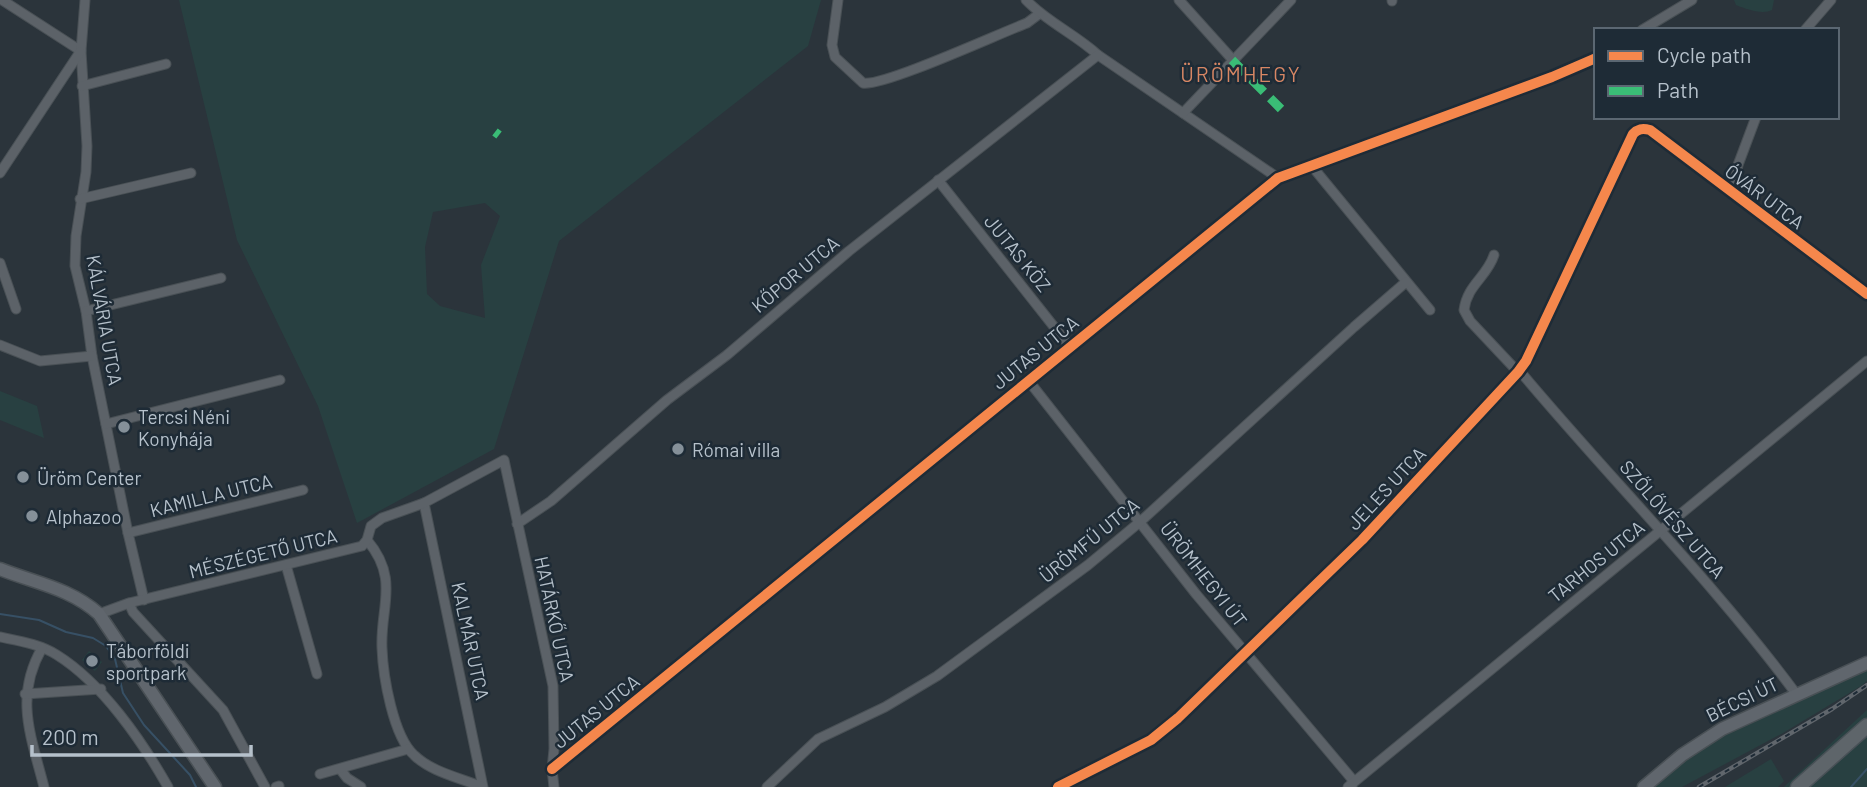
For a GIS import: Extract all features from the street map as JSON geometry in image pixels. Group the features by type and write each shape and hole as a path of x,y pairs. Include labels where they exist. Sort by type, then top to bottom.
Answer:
{"main road":[{"path":"0,569 64,590 84,601 99,614 215,787"},
{"name":"BÉCSI ÚT","path":"1644,787 1706,738 1867,663"},
{"path":"1798,787 1867,726"}],"street":[{"path":"0,173 81,51 2,0"},
{"name":"KÁLVÁRIA UTCA","path":"85,0 81,51 87,146 75,266 128,533 144,600"},
{"path":"838,0 832,45 835,57 863,83 873,84 1027,23 1039,14"},
{"path":"1026,0 1039,14 1085,43 1098,55 1278,178"},
{"path":"1179,0 1233,59"},
{"path":"1183,113 1291,0"},
{"path":"1645,28 1692,0"},
{"path":"1807,28 1831,0"},
{"name":"KŐPOR UTCA","path":"517,524 551,502 667,400 727,355 937,180 1098,55"},
{"name":"JUTAS UTCA","path":"552,769 1278,178 1552,77 1594,59"},
{"path":"82,86 166,64"},
{"path":"1733,194 1738,165 1755,119"},
{"name":"ÓVÁR UTCA","path":"1641,129 1650,130 1867,294"},
{"name":"JELES UTCA","path":"1058,787 1161,733 1362,540 1519,371 1540,333 1633,134 1641,129"},
{"path":"1311,165 1430,310"},
{"path":"80,199 191,173"},
{"name":"JUTAS KÖZ","path":"937,180 1070,347"},
{"name":"SZŐLŐVÉSZ UTCA","path":"1494,255 1487,270 1468,294 1464,310 1470,321 1603,464 1797,695"},
{"path":"0,263 16,309"},
{"path":"86,311 221,278"},
{"name":"ÜRÖMFŰ UTCA","path":"767,787 818,739 885,707 937,676 1050,594 1141,521 1406,282"},
{"path":"0,345 40,361 92,356"},
{"name":"TARHOS UTCA","path":"1351,786 1867,361"},
{"path":"106,424 280,380"},
{"name":"ÜRÖMHEGYI ÚT","path":"1028,380 1245,653 1352,779 1351,786"},
{"name":"HATÁRKŐ UTCA","path":"504,460 553,686 554,787"},
{"name":"MÉSZÉGETŐ UTCA","path":"99,614 129,603 362,546 371,526 382,518 424,503 504,460"},
{"name":"KAMILLA UTCA","path":"128,533 303,490"},
{"name":"KALMÁR UTCA","path":"424,503 482,787"},
{"path":"367,540 377,555 386,581 387,602 382,647 385,674 394,717 408,749 422,762 482,787"},
{"path":"286,565 317,674"},
{"path":"129,603 133,612 223,710 265,787"},
{"path":"0,637 57,654 101,689 168,787"},
{"path":"42,648 32,664 26,694 28,726 44,787"},
{"path":"26,694 101,689"},
{"path":"320,774 408,749"},
{"path":"340,769 347,778 361,787"}],"green space":[{"path":"179,0 821,0 808,46 559,241 494,449 357,523 318,406 237,240","holes":["485,203 500,216 481,265 485,318 440,306 427,294 425,247 433,212"]},
{"path":"1734,0 1774,0 1772,10 1764,12 1736,5"},
{"path":"0,391 37,406 44,438 0,420"},
{"name":"Táborföldi sportpark","path":"89,651 102,662 95,671 82,660"},
{"path":"1867,669 1867,681 1861,686 1783,733 1682,787 1653,787 1704,744"},
{"path":"1867,710 1867,787 1784,787 1787,784"},
{"path":"1771,759 1784,781 1778,787 1725,787"}],"waterway":[{"path":"0,614 39,620 66,632 93,638 106,646 115,659 123,693 144,725 190,775 196,787"},
{"path":"1851,787 1867,769"}],"railway":[{"path":"1699,787 1832,709 1867,685"}],"marked path":[{"path":"1232,60 1281,109"},
{"path":"495,132 499,135"}],"cycle path":[{"path":"552,769 1278,178 1552,77 1594,59"},
{"path":"1058,787 1151,740 1178,718 1362,540 1518,372 1526,361 1633,134 1637,131 1650,130 1867,294"}],"place":[{"name":"Tercsi Néni Konyhája","path":"124,427"},
{"name":"Római villa","path":"678,449"},
{"name":"Üröm Center","path":"23,477"},
{"name":"Alphazoo","path":"32,516"},
{"name":"Táborföldi sportpark","path":"92,661"}],"district":[{"name":"ÜRÖMHEGY","path":"1241,73"}]}
